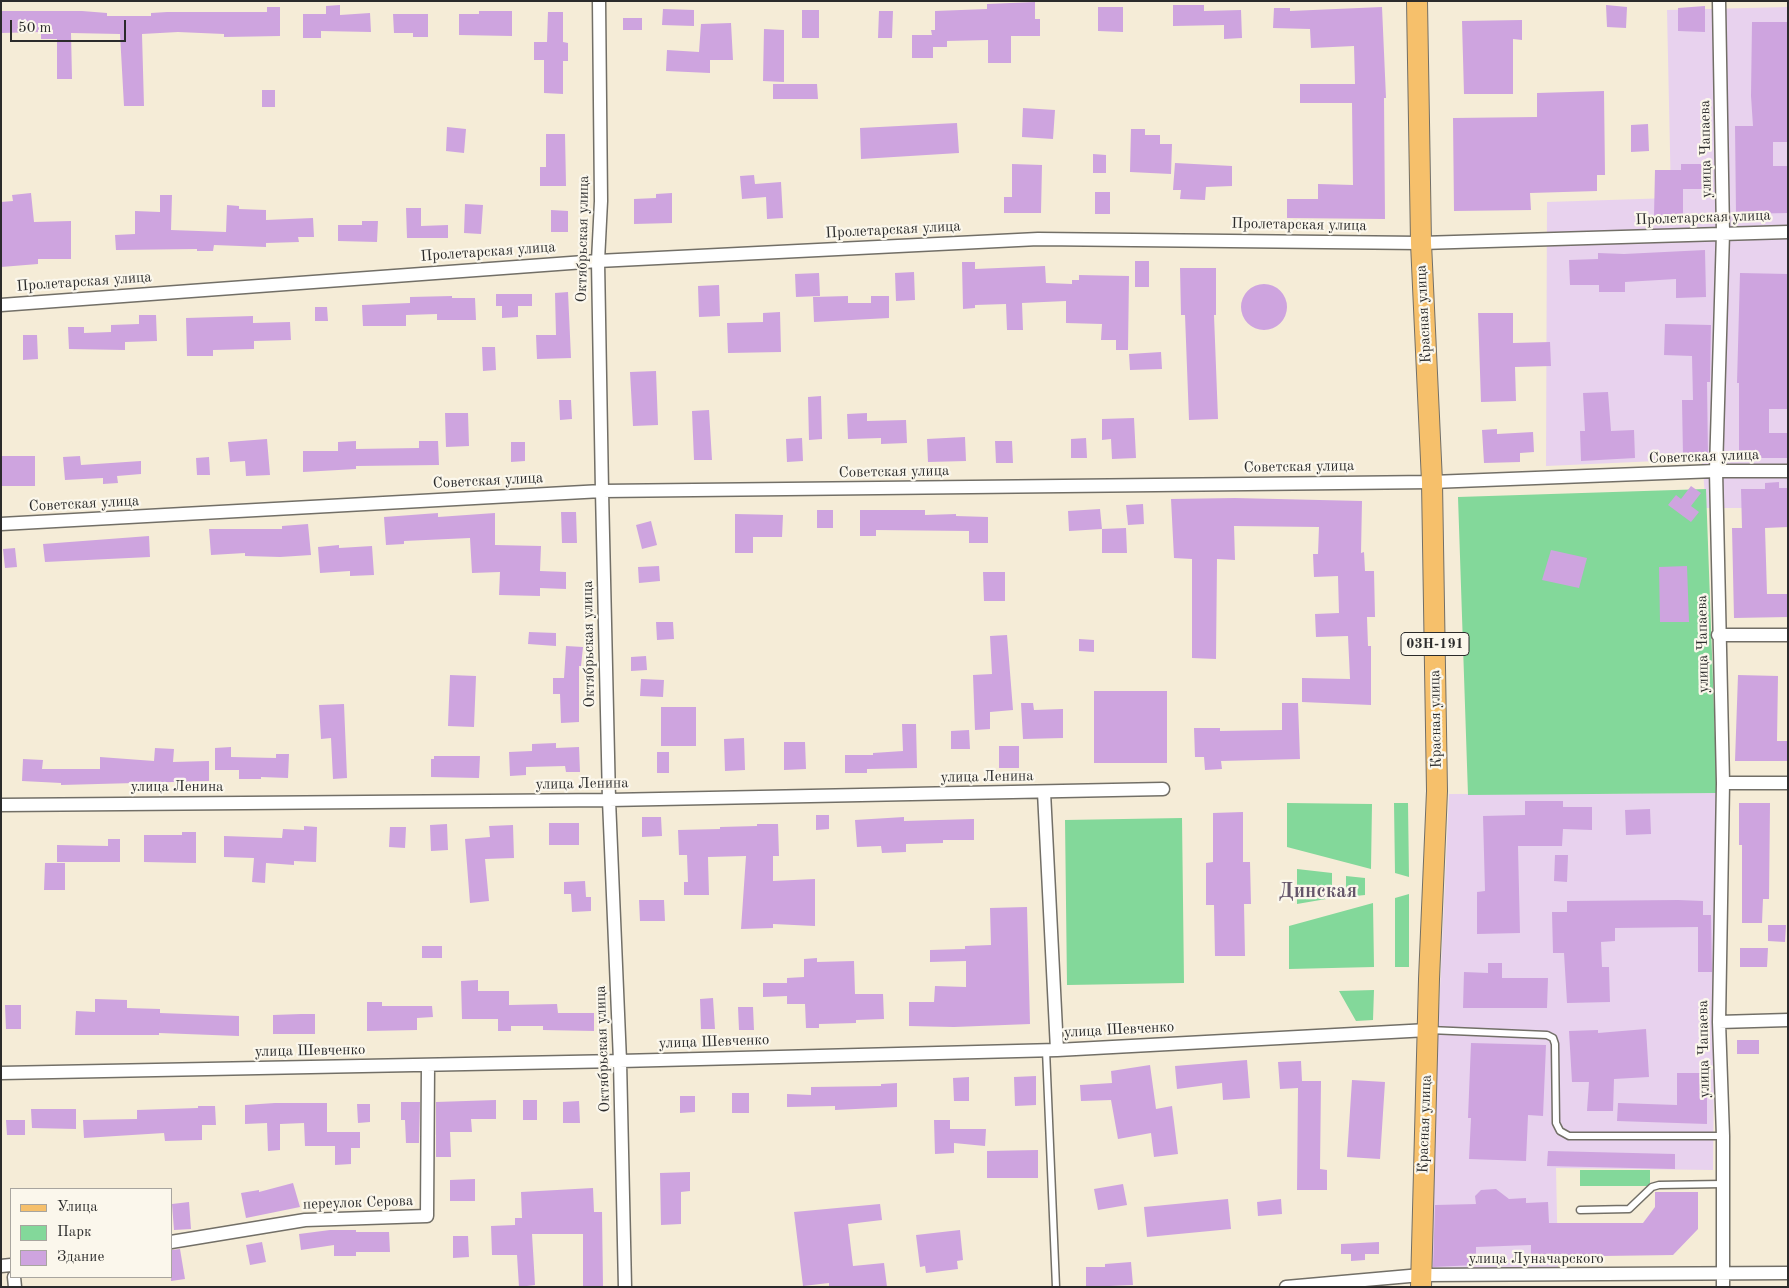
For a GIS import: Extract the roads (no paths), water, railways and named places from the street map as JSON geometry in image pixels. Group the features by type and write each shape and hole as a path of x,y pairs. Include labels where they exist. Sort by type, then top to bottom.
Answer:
{"main road":[{"name":"Красная улица","path":"1417,1 1421,243 1432,482 1437,791 1421,1281"}],"street":[{"name":"Октябрьская улица","path":"598,1 601,201 598,261 602,491 609,800 620,1061 625,1287"},
{"name":"улица Чапаева","path":"1719,1 1723,232 1716,471 1718,635 1723,784 1719,1022 1723,1136 1723,1281"},
{"name":"Пролетарская улица","path":"1,305 598,261 1038,239 1421,243 1723,232 1788,232"},
{"name":"Советская улица","path":"1,524 602,491 1432,482 1716,471 1788,471"},
{"path":"1718,635 1788,635"},
{"path":"1723,784 1788,783"},
{"name":"улица Ленина","path":"1,805 609,800 1163,789"},
{"path":"1044,792 1052,1050"},
{"path":"1719,1022 1788,1020"},
{"name":"улица Шевченко","path":"1,1073 620,1061 1052,1050 1428,1030"},
{"name":"переулок Серова","path":"172,1242 305,1220 427,1216 428,1065"},
{"name":"улица Луначарского","path":"1286,1287 1421,1281 1723,1281 1788,1273"}],"lane":[{"path":"1428,1030 1547,1035 1553,1038 1555,1044 1556,1123 1560,1131 1569,1136 1723,1136"},
{"path":"1052,1050 1056,1287"},
{"path":"1580,1210 1629,1209 1655,1185 1723,1184"}],"district":[{"name":"Динская","path":"1318,892"}]}
